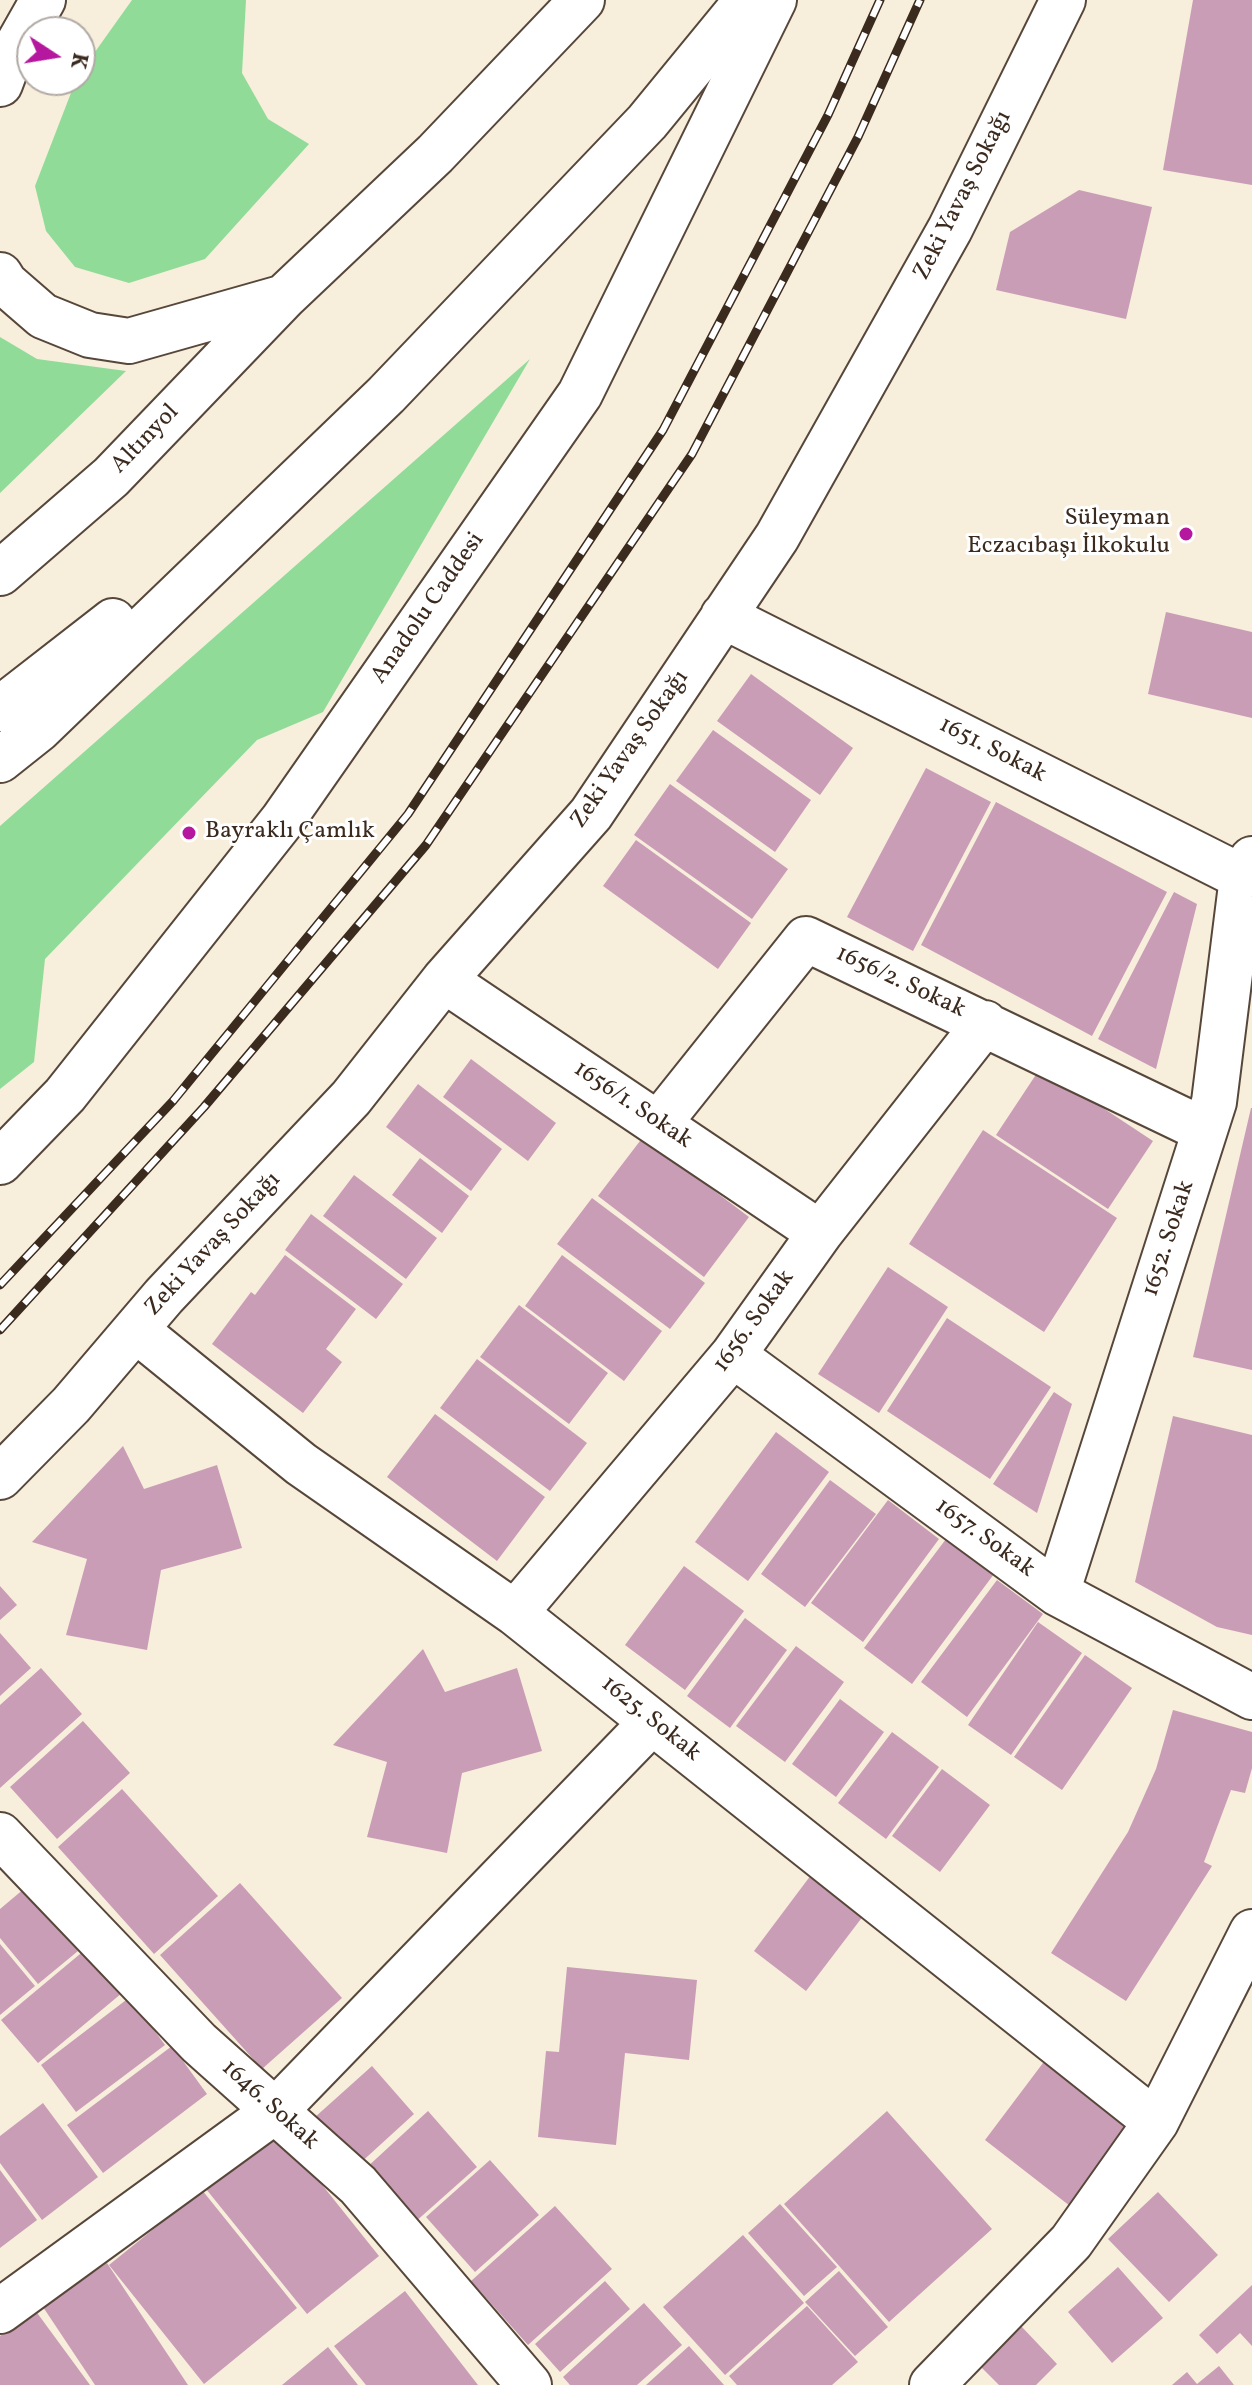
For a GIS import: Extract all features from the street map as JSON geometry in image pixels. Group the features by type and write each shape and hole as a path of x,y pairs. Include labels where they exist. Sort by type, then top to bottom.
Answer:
{"main road":[{"path":"0,84 9,60 43,0"},
{"path":"0,275 43,316 90,335 129,341 284,297 435,154 582,0"},
{"path":"0,760 39,729 386,395 647,122 747,0"},
{"name":"Anadolu Caddesi","path":"0,1162 65,1095 282,821 580,394 774,0"},
{"name":"Zeki Yavaş Sokağı","path":"0,1477 71,1405 164,1296 351,1098 444,980 591,814 777,537 950,229 1063,0"},
{"name":"Altınyol","path":"0,573 111,477 284,297"},
{"path":"0,709 73,654 386,395"},
{"name":"1651. Sokak","path":"723,616 1247,868"},
{"name":"1652. Sokak","path":"1057,1593 1214,1102 1247,868"},
{"name":"1656/2. Sokak","path":"659,1123 806,939 1204,1130"},
{"name":"1656/1. Sokak","path":"444,980 820,1233"},
{"name":"1656. Sokak","path":"515,1613 733,1355 820,1233 985,1023"},
{"name":"1625. Sokak","path":"136,1330 301,1464 515,1613 1156,2122"},
{"name":"1657. Sokak","path":"733,1355 1057,1593 1252,1697"},
{"path":"0,2311 275,2111 652,1722"},
{"name":"1646. Sokak","path":"10,1862 199,2043 358,2185 529,2385"},
{"path":"932,2385 1071,2242 1156,2122 1252,1932"}],"green space":[{"path":"132,0 246,0 242,73 268,119 309,144 205,259 129,283 75,267 46,231 35,186 70,96 96,96 96,51"},
{"path":"0,337 37,359 126,371 0,493"},
{"path":"530,359 323,712 257,740 45,959 34,1062 0,1089 0,826"}],"building":[{"path":"1193,0 1252,0 1252,185 1163,170"},
{"path":"1079,190 1152,207 1126,319 996,290 1010,232"},
{"path":"1166,612 1252,632 1252,718 1148,694"},
{"path":"751,674 853,748 820,795 717,721"},
{"path":"713,730 811,800 775,852 676,781"},
{"path":"926,768 991,802 913,951 847,917"},
{"path":"670,784 788,869 752,919 634,835"},
{"path":"996,802 1167,892 1092,1036 921,945"},
{"path":"636,840 751,923 718,969 603,886"},
{"path":"1174,892 1197,904 1156,1069 1098,1039"},
{"path":"471,1059 556,1123 528,1161 443,1097"},
{"path":"1041,1067 1153,1141 1108,1209 996,1135"},
{"path":"418,1084 502,1149 471,1191 386,1127"},
{"path":"1252,1108 1252,1370 1193,1357"},
{"path":"983,1130 1117,1218 1044,1332 909,1244"},
{"path":"643,1137 749,1217 704,1277 598,1196"},
{"path":"420,1158 469,1196 442,1233 392,1195"},
{"path":"354,1175 437,1238 406,1279 323,1216"},
{"path":"592,1198 705,1283 670,1329 557,1244"},
{"path":"311,1214 403,1284 376,1319 285,1250"},
{"path":"285,1255 356,1309 326,1349 342,1362 303,1413 212,1344 251,1292 255,1295"},
{"path":"562,1255 662,1331 624,1381 525,1306"},
{"path":"888,1267 948,1307 879,1413 818,1374"},
{"path":"519,1305 608,1373 569,1424 480,1357"},
{"path":"947,1318 1051,1387 990,1479 887,1411"},
{"path":"477,1359 587,1443 550,1491 440,1408"},
{"path":"1054,1392 1072,1404 1037,1513 993,1484"},
{"path":"435,1414 545,1497 497,1561 387,1477"},
{"path":"1173,1416 1252,1435 1252,1635 1217,1627 1135,1582"},
{"path":"776,1432 829,1472 748,1581 695,1542"},
{"path":"123,1446 144,1489 217,1465 242,1548 161,1570 147,1650 66,1635 87,1559 32,1542"},
{"path":"830,1480 876,1514 805,1607 761,1574"},
{"path":"888,1500 939,1539 863,1642 811,1603"},
{"path":"946,1539 994,1574 912,1684 864,1648"},
{"path":"684,1566 744,1611 685,1690 625,1645"},
{"path":"997,1580 1043,1614 967,1717 921,1682"},
{"path":"0,1586 17,1605 0,1620"},
{"path":"745,1618 787,1650 730,1728 687,1696"},
{"path":"1038,1622 1082,1653 1011,1755 968,1725"},
{"path":"0,1633 31,1668 0,1696"},
{"path":"796,1646 844,1682 785,1762 736,1726"},
{"path":"423,1649 445,1692 517,1668 542,1751 462,1773 447,1853 367,1837 387,1762 333,1745"},
{"path":"1085,1655 1132,1688 1062,1790 1014,1757"},
{"path":"41,1668 82,1714 0,1788 0,1705"},
{"path":"840,1699 884,1732 836,1797 792,1764"},
{"path":"1173,1710 1252,1732 1252,1768 1245,1793 1231,1790 1204,1862 1212,1866 1126,2001 1051,1953 1128,1832 1156,1769"},
{"path":"83,1721 130,1773 57,1839 10,1787"},
{"path":"892,1732 939,1767 886,1839 838,1803"},
{"path":"942,1769 990,1805 940,1872 892,1836"},
{"path":"122,1789 218,1896 154,1954 58,1847"},
{"path":"817,1867 870,1907 806,1991 754,1951"},
{"path":"240,1883 342,1998 262,2069 160,1955"},
{"path":"25,1888 78,1951 38,1984 0,1938 0,1909"},
{"path":"0,1944 35,1986 0,2015"},
{"path":"86,1949 122,1993 38,2063 1,2020"},
{"path":"567,1967 697,1980 689,2060 625,2053 616,2145 538,2137 546,2051 559,2052"},
{"path":"130,1997 165,2045 76,2112 41,2065"},
{"path":"172,2046 207,2094 103,2173 67,2125"},
{"path":"1049,2055 1135,2121 1070,2206 985,2140"},
{"path":"372,2066 414,2114 357,2166 314,2118"},
{"path":"43,2103 98,2177 42,2220 0,2163 0,2136"},
{"path":"428,2111 477,2167 414,2223 365,2169"},
{"path":"887,2111 992,2229 889,2322 784,2204"},
{"path":"275,2126 379,2256 307,2314 202,2184"},
{"path":"490,2160 539,2215 475,2272 426,2217"},
{"path":"0,2170 37,2220 0,2248"},
{"path":"202,2190 297,2308 204,2384 109,2265"},
{"path":"1158,2192 1218,2255 1169,2302 1108,2239"},
{"path":"780,2204 837,2267 804,2296 748,2233"},
{"path":"555,2206 612,2269 528,2345 471,2281"},
{"path":"743,2235 804,2303 725,2375 663,2307"},
{"path":"107,2263 188,2385 95,2385 43,2307"},
{"path":"1118,2267 1163,2318 1112,2363 1068,2312"},
{"path":"839,2271 888,2327 855,2356 805,2302"},
{"path":"605,2281 630,2309 560,2372 535,2344"},
{"path":"1252,2285 1252,2346 1240,2333 1217,2354 1199,2335"},
{"path":"405,2291 478,2385 366,2385 334,2346"},
{"path":"644,2303 682,2345 637,2385 570,2385 563,2377"},
{"path":"807,2306 858,2362 832,2385 737,2385 729,2376"},
{"path":"35,2310 90,2385 0,2385 0,2336"},
{"path":"1021,2326 1057,2364 1036,2385 999,2385 980,2366"},
{"path":"689,2346 724,2385 646,2385"},
{"path":"328,2347 358,2385 282,2385"},
{"path":"1219,2366 1234,2385 1172,2385 1187,2372 1197,2384"}],"railway":[{"path":"0,1285 173,1101 408,814 663,430 828,115 880,0"},
{"path":"0,1330 204,1107 426,845 692,454 858,137 920,0"}],"place":[{"name":"Süleyman Eczacıbaşı İlkokulu","path":"1186,534"},
{"name":"Bayraklı Çamlık","path":"189,833"}]}
